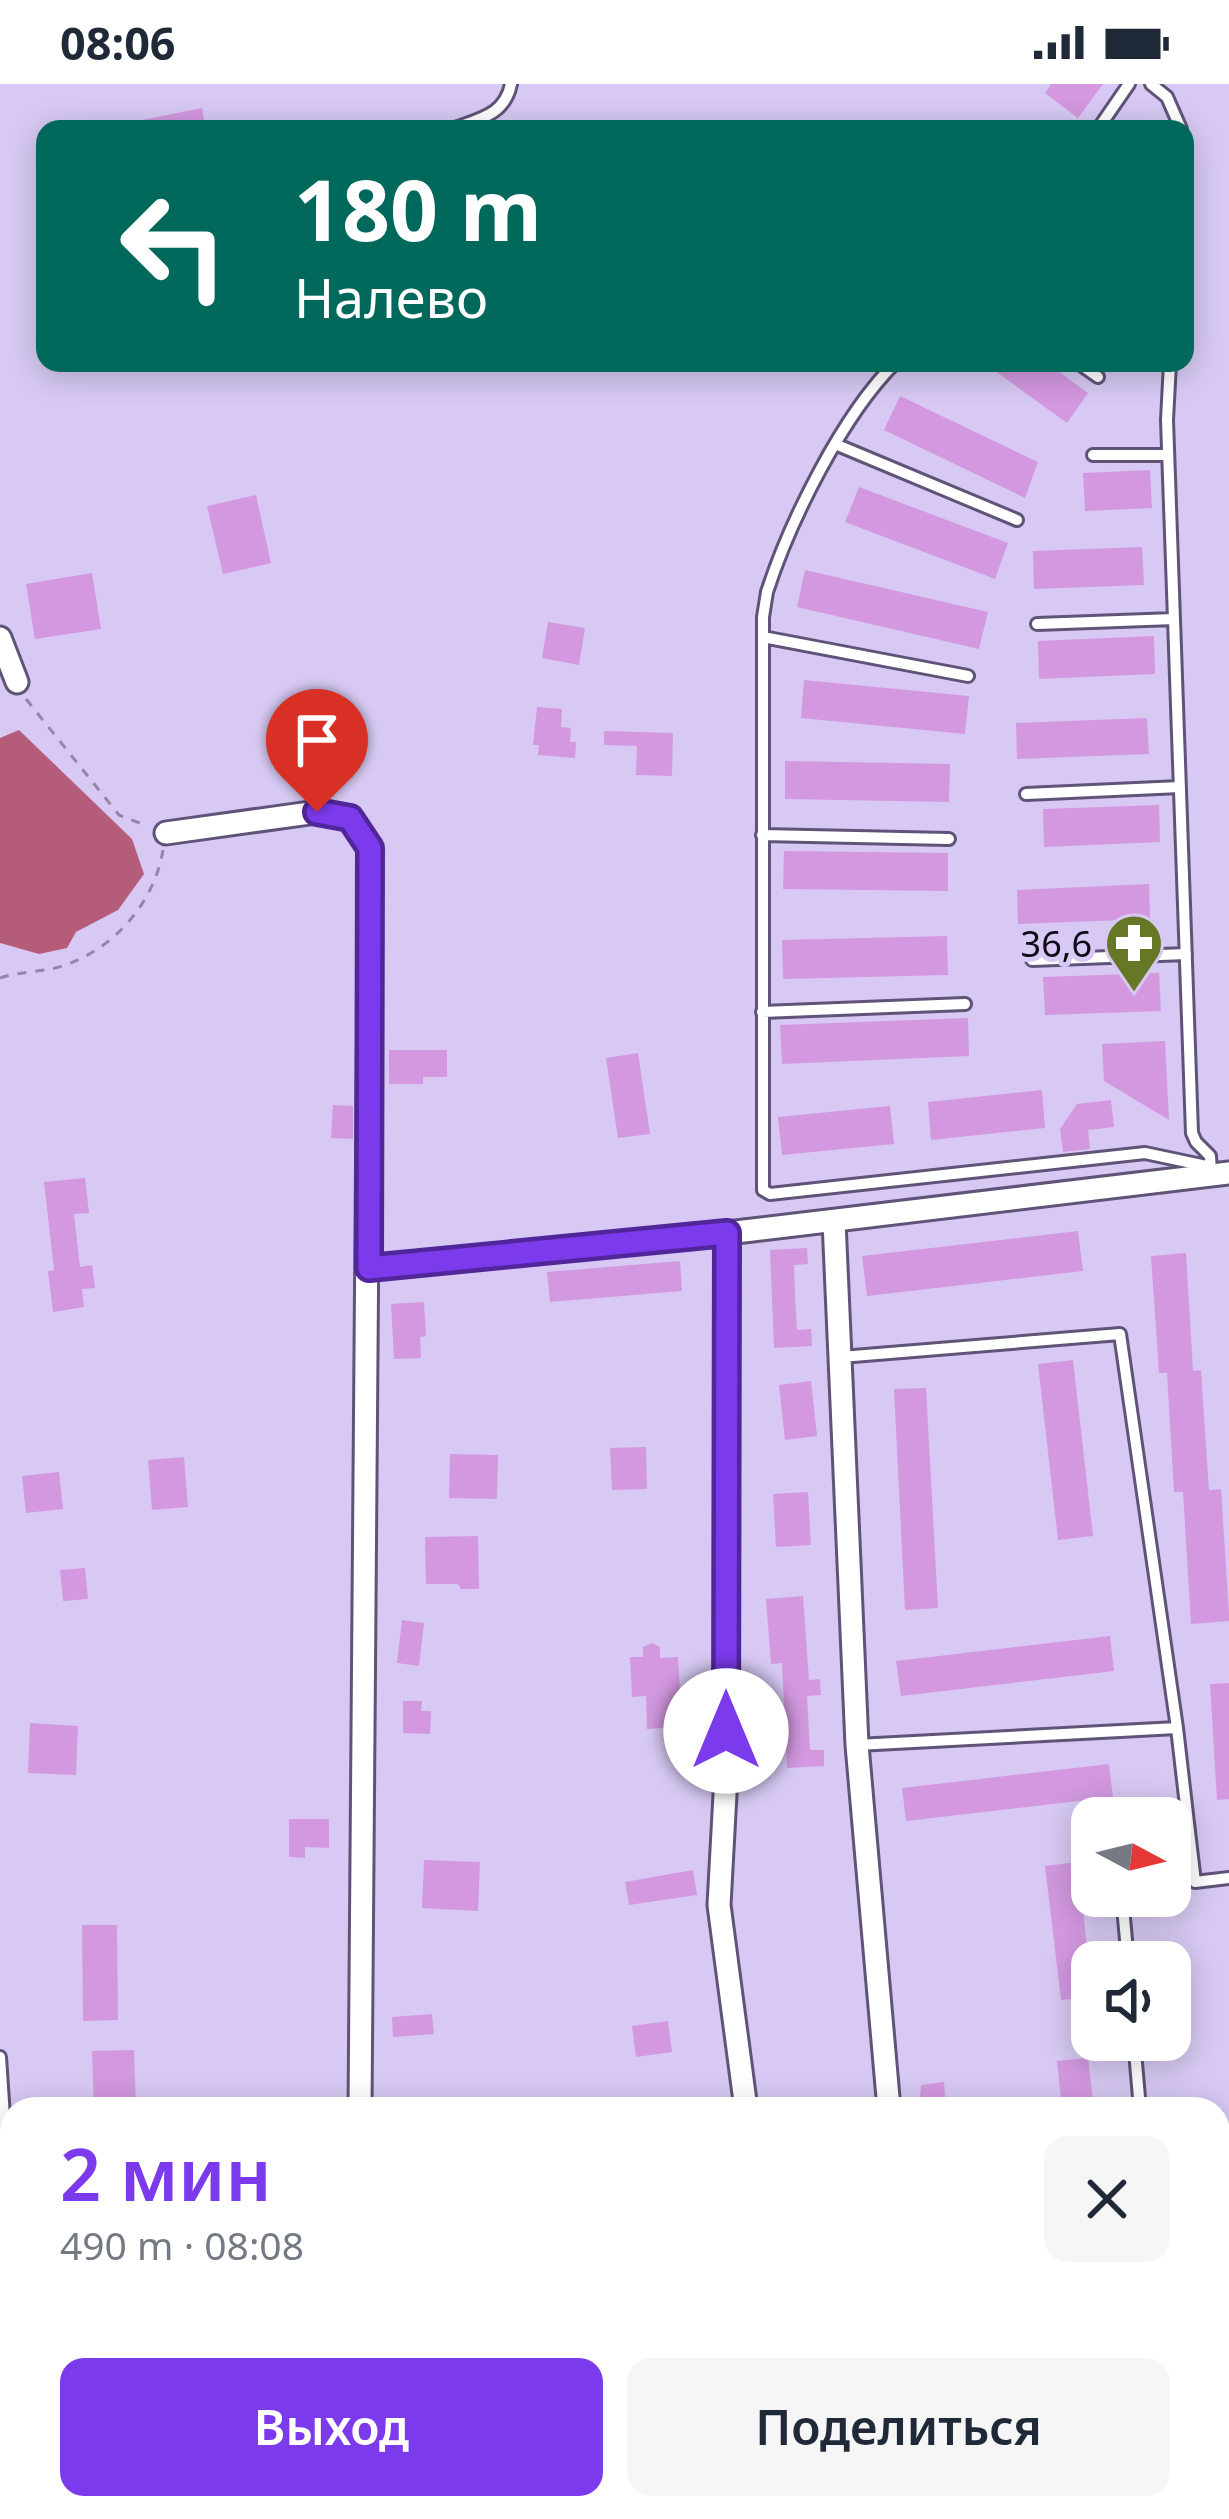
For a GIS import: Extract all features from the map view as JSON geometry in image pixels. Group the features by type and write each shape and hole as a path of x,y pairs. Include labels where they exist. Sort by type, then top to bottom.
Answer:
{"street":[{"path":"0,638 17,682"},
{"path":"166,833 317,812 350,818 370,848 360,2097"},
{"path":"369,1268 834,1222 1217,1172"},
{"path":"834,1222 857,1745 888,2097"},
{"path":"727,1233 726,1753 719,1905 744,2097"}],"lane":[{"path":"477,120 494,114 508,98 511,84"},
{"path":"1104,120 1129,84"},
{"path":"1151,84 1166,97 1177,120"},
{"path":"887,372 835,444 766,592 761,1185 766,1193 1145,1153 1217,1172"},
{"path":"1092,372 1098,376"},
{"path":"1171,372 1168,455 1192,1133 1217,1172"},
{"path":"835,444 1018,520"},
{"path":"1093,455 1168,455"},
{"path":"1037,625 1174,619"},
{"path":"763,637 968,676"},
{"path":"1026,794 1180,788"},
{"path":"762,835 949,839"},
{"path":"1032,960 1186,954"},
{"path":"762,1012 964,1004"},
{"path":"1182,1160 1196,1142"},
{"path":"841,1357 1120,1334 1185,1797"},
{"path":"857,1745 1177,1728"},
{"path":"1191,1848 1195,1882 1229,1878"},
{"path":"0,2057 3,2097"},
{"path":"1136,2061 1139,2097"}],"path":[{"path":"0,978 58,967 119,933 149,897 160,871 166,833 119,815 17,682"}],"shaded area":[{"path":"19,730 132,839 144,874 118,910 76,932 67,948 39,954 0,943 0,738"}],"building":[{"path":"1051,84 1103,84 1078,118 1045,93"},
{"path":"202,108 204,120 142,120"},
{"path":"996,372 1059,372 1088,393 1067,423"},
{"path":"900,396 1038,462 1025,498 884,430"},
{"path":"1150,470 1152,508 1085,511 1083,473"},
{"path":"859,487 1008,543 995,579 845,522"},
{"path":"256,495 271,563 223,574 207,506"},
{"path":"1142,547 1144,585 1034,589 1033,551"},
{"path":"805,570 988,612 979,649 797,607"},
{"path":"92,573 101,629 35,639 26,584"},
{"path":"548,622 585,628 579,665 542,658"},
{"path":"1154,636 1155,674 1039,679 1038,641"},
{"path":"804,680 969,696 965,734 801,718"},
{"path":"537,707 562,709 561,727 571,728 575,758 538,755 539,745 533,745"},
{"path":"1147,718 1149,754 1017,759 1016,723"},
{"path":"604,731 673,733 672,776 636,775 637,746 604,745"},
{"path":"785,761 950,764 949,802 785,799"},
{"path":"1159,805 1160,842 1044,847 1043,809"},
{"path":"784,851 948,853 948,891 783,889"},
{"path":"1149,884 1150,919 1018,924 1017,890"},
{"path":"947,936 948,975 783,979 782,940"},
{"path":"1159,973 1161,1011 1045,1015 1043,977"},
{"path":"968,1018 969,1056 782,1064 780,1025"},
{"path":"1165,1041 1169,1120 1104,1081 1102,1044"},
{"path":"389,1050 447,1050 447,1077 423,1077 423,1084 389,1084"},
{"path":"638,1053 650,1134 618,1138 606,1058"},
{"path":"1042,1090 1045,1128 931,1140 928,1102"},
{"path":"1111,1100 1114,1127 1088,1130 1090,1149 1063,1152 1060,1129 1077,1104"},
{"path":"333,1105 353,1106 353,1139 331,1138"},
{"path":"890,1106 894,1144 782,1155 778,1117"},
{"path":"85,1178 89,1213 74,1214 80,1267 92,1265 95,1288 82,1289 84,1307 53,1312 48,1271 54,1270 44,1182"},
{"path":"1078,1231 1083,1271 867,1296 862,1256"},
{"path":"807,1248 808,1264 794,1265 795,1297 797,1330 811,1329 812,1346 774,1348 770,1250"},
{"path":"1186,1253 1193,1371 1201,1370 1209,1490 1221,1489 1229,1614 1229,1621 1191,1624 1183,1492 1174,1492 1167,1373 1159,1373 1151,1256"},
{"path":"680,1261 682,1291 550,1302 547,1272"},
{"path":"424,1302 426,1336 420,1337 421,1358 394,1359 391,1304"},
{"path":"1073,1360 1093,1536 1058,1540 1038,1364"},
{"path":"811,1381 817,1436 785,1440 779,1385"},
{"path":"926,1388 938,1608 905,1610 894,1389"},
{"path":"646,1447 647,1489 612,1490 610,1448"},
{"path":"450,1454 498,1455 497,1499 449,1498"},
{"path":"184,1457 188,1507 152,1510 148,1460"},
{"path":"59,1472 63,1509 26,1513 22,1476"},
{"path":"808,1492 811,1545 776,1547 773,1494"},
{"path":"478,1536 479,1589 426,1584 425,1537"},
{"path":"85,1568 88,1599 63,1601 60,1570"},
{"path":"803,1596 809,1680 820,1679 821,1695 807,1696 810,1750 824,1750 824,1766 787,1768 782,1663 771,1664 766,1599"},
{"path":"402,1620 424,1623 419,1666 397,1663"},
{"path":"1110,1636 1114,1671 901,1696 896,1661"},
{"path":"652,1643 660,1647 660,1658 678,1657 681,1707 711,1705 711,1725 647,1729 646,1696 632,1697 630,1657 643,1657 643,1647"},
{"path":"1229,1683 1229,1799 1217,1800 1210,1684"},
{"path":"403,1701 422,1701 421,1711 431,1711 430,1734 403,1733"},
{"path":"30,1723 78,1726 76,1775 28,1773"},
{"path":"1109,1764 1113,1797 1071,1797 1071,1802 906,1821 902,1788"},
{"path":"289,1819 329,1819 329,1848 305,1847 305,1858 289,1857"},
{"path":"424,1860 480,1862 478,1911 422,1908"},
{"path":"1071,1863 1071,1917 1084,1917 1086,1941 1071,1941 1071,1999 1061,2000 1045,1866"},
{"path":"693,1870 697,1895 629,1905 625,1882"},
{"path":"82,1925 117,1925 118,2020 83,2021"},
{"path":"432,2014 434,2034 393,2037 392,2017"},
{"path":"668,2021 672,2052 636,2057 632,2026"},
{"path":"134,2050 136,2097 94,2097 92,2051"},
{"path":"1057,2061 1088,2061 1093,2097 1061,2097"},
{"path":"944,2082 945,2097 920,2097 921,2085"}],"place":[{"name":"36,6","path":"1134,994"}],"route":[{"path":"317,812 350,818 370,848 369,1268 727,1233 726,1731"}]}
